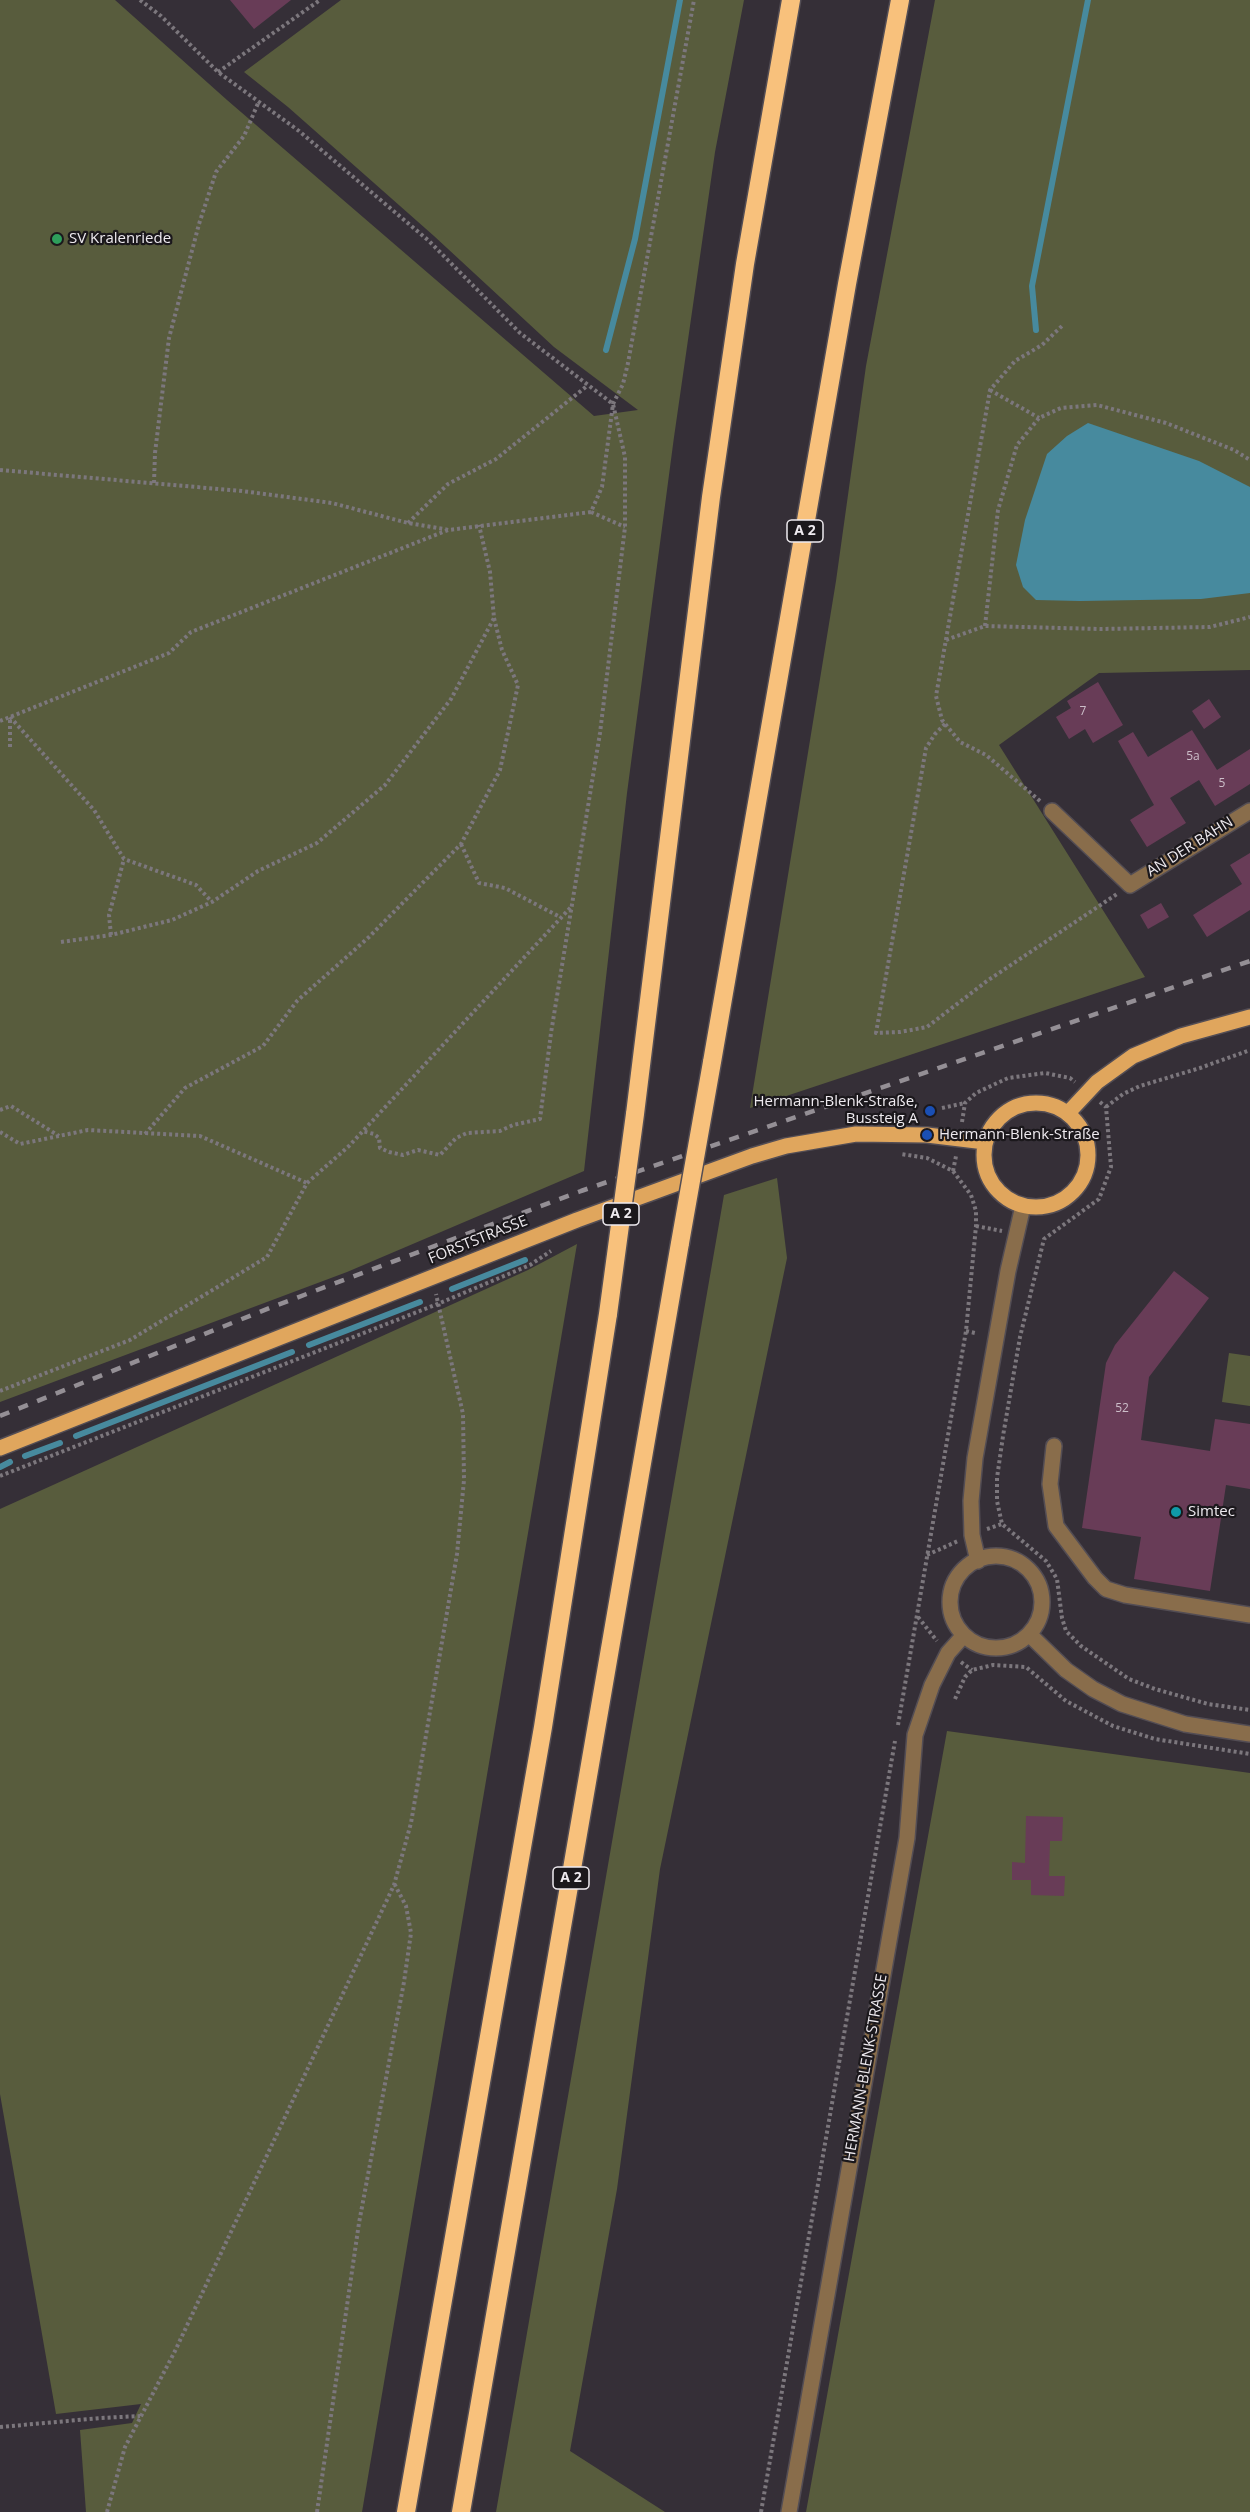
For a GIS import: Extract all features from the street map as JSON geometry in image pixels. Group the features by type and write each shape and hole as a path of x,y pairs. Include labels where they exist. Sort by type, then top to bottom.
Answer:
{"highway":[{"name":"A 2","path":"406,2512 543,1726 608,1314 710,507 745,264 791,0"},
{"name":"A 2","path":"461,2512 680,1244 900,0"}],"main road":[{"path":"1068,1113 1087,1091 1112,1070 1155,1045 1250,1017"},
{"path":"1044,1103 1068,1113 1084,1134 1088,1159 1083,1178 1071,1194 1049,1206 1023,1206 1002,1196 994,1187 984,1166 985,1143 997,1120 1018,1106 1044,1103"},
{"name":"FORSTSTRASSE","path":"0,1448 577,1220 752,1156 786,1146 856,1134 890,1133 959,1138 985,1143"}],"street":[{"name":"AN DER BAHN","path":"1052,811 1130,885 1250,811"},
{"path":"978,1561 972,1534 971,1501 975,1458 1008,1271 1023,1206"},
{"path":"1054,1446 1050,1484 1056,1526 1106,1589 1125,1595 1250,1615"},
{"path":"989,1557 1011,1559 1022,1564 1037,1581 1041,1592 1041,1615 1029,1634 1012,1645 992,1648 981,1646 964,1635 953,1616 951,1594 961,1574 978,1561 989,1557"},
{"path":"1029,1634 1066,1670 1093,1689 1122,1704 1185,1724 1250,1734"},
{"name":"HERMANN-BLENK-STRASSE","path":"789,2512 907,1838 915,1735 932,1685 948,1653 964,1635"}],"path":[{"path":"140,0 161,16 218,72 298,131 429,242 520,333 613,404 625,457 625,527 600,733 540,1119 513,1125 500,1131 466,1133 456,1138 440,1155 418,1149 403,1155 389,1152 380,1148 379,1138 374,1134 362,1131"},
{"path":"218,72 320,0"},
{"path":"591,512 602,487 613,404 623,384 628,363 694,0"},
{"path":"154,483 155,453 169,338 196,235 216,172 244,136 259,102"},
{"path":"1052,811 986,754 960,742 942,720 936,696 990,390 1015,361 1042,345 1063,326"},
{"path":"408,523 448,484 496,459 587,386"},
{"path":"990,390 1039,418"},
{"path":"985,626 998,510 1017,445 1039,418 1060,408 1097,405 1166,423 1234,450 1250,460"},
{"path":"0,470 221,488 332,503 408,523 449,530"},
{"path":"0,721 169,653 191,632 449,530 591,512 625,527"},
{"path":"145,1134 185,1088 263,1046 297,1001 369,937 461,844 500,770 518,685 502,650 494,618 490,572 480,525"},
{"path":"946,640 985,626 1100,629 1210,627 1250,617"},
{"path":"61,942 111,935 172,920 212,902 258,871 317,843 385,785 451,699 494,618"},
{"path":"10,717 10,747"},
{"path":"10,717 94,810 124,859 196,885 212,902"},
{"path":"945,724 935,734 927,748 876,1033 900,1032 927,1027 987,981 1086,917 1130,885"},
{"path":"461,844 479,884 505,888 560,917"},
{"path":"111,935 109,915 124,859"},
{"path":"0,1391 130,1340 267,1257 307,1183 362,1131 572,906"},
{"path":"1106,1107 1123,1094 1140,1086 1183,1074 1250,1050"},
{"path":"942,1108 965,1103 976,1093 1008,1078 1046,1073 1070,1078 1106,1107 1112,1167 1099,1199 1044,1239 1020,1337 1003,1436 997,1479 997,1501 1002,1524 1046,1561 1057,1579 1066,1631 1081,1646 1129,1678 1155,1689 1208,1704 1250,1710"},
{"path":"953,1171 965,1103"},
{"path":"0,1110 11,1106 59,1137"},
{"path":"0,1132 20,1144 88,1130 200,1136 307,1183"},
{"path":"761,2512 966,1331 976,1244 976,1211 970,1195 953,1171 927,1158 890,1154"},
{"path":"0,1476 440,1303 530,1265 556,1247"},
{"path":"107,2512 126,2447 140,2416 175,2351 394,1885 411,1823 438,1674 457,1554 464,1480 463,1414 440,1303"},
{"path":"966,1331 975,1333"},
{"path":"955,1699 965,1677 972,1670 993,1665 1009,1665 1031,1670"},
{"path":"317,2512 359,2223 411,1933 406,1905 394,1885"},
{"path":"0,2427 140,2416"}],"green space":[{"path":"0,0 115,0 227,100 594,416 638,410 554,347 434,236 288,107 244,72 341,0 744,0 715,152 674,437 627,793 584,1171 347,1272 0,1402"},
{"path":"935,0 1250,0 1250,670 1099,673 999,745 1145,977 750,1108 836,581 866,366"},
{"path":"777,1178 787,1258 660,1869 617,2189 570,2451 665,2512 496,2512 724,1195"},
{"path":"577,1244 362,2512 86,2512 80,2430 132,2423 141,2404 56,2414 0,2094 0,1509 528,1270"},
{"path":"1229,1353 1250,1356 1250,1406 1222,1402"},
{"path":"947,1731 1250,1773 1250,2512 806,2512"}],"water":[{"path":"1088,423 1199,461 1250,487 1250,593 1201,599 1036,600 1023,587 1016,565 1025,520 1047,454 1067,436"}],"building":[{"path":"230,0 291,0 254,29"},
{"path":"1098,682 1123,725 1093,743 1085,729 1069,739 1056,717 1071,708 1067,701"},
{"path":"1209,699 1221,717 1204,729 1192,711"},
{"path":"1192,730 1217,770 1250,749 1250,784 1215,806 1199,780 1170,798 1186,823 1147,847 1130,820 1154,805 1118,741 1133,732 1148,757"},
{"path":"1250,853 1250,910 1207,937 1193,915 1242,884 1230,865"},
{"path":"1161,903 1169,917 1148,929 1140,915"},
{"path":"1174,1271 1209,1298 1149,1377 1141,1440 1210,1451 1215,1419 1250,1424 1250,1489 1226,1485 1210,1591 1134,1579 1141,1537 1082,1528 1106,1363 1115,1345"},
{"path":"1026,1816 1063,1817 1062,1841 1050,1841 1049,1876 1065,1876 1064,1896 1031,1895 1031,1880 1012,1880 1012,1862 1025,1863"}],"waterway":[{"path":"606,350 635,239 680,0"},
{"path":"1036,330 1032,286 1088,0"},
{"path":"452,1289 525,1260"},
{"path":"309,1345 420,1302"},
{"path":"76,1436 292,1352"},
{"path":"25,1456 60,1443"},
{"path":"0,1467 10,1462"}],"railway":[{"path":"0,1416 272,1307 581,1191 1250,961"}],"place":[{"name":"SV Kralenriede","path":"57,239"},
{"name":"Hermann-Blenk-Straße, Bussteig A","path":"930,1111"},
{"name":"Hermann-Blenk-Straße","path":"927,1135"},
{"name":"Simtec","path":"1176,1512"}]}
